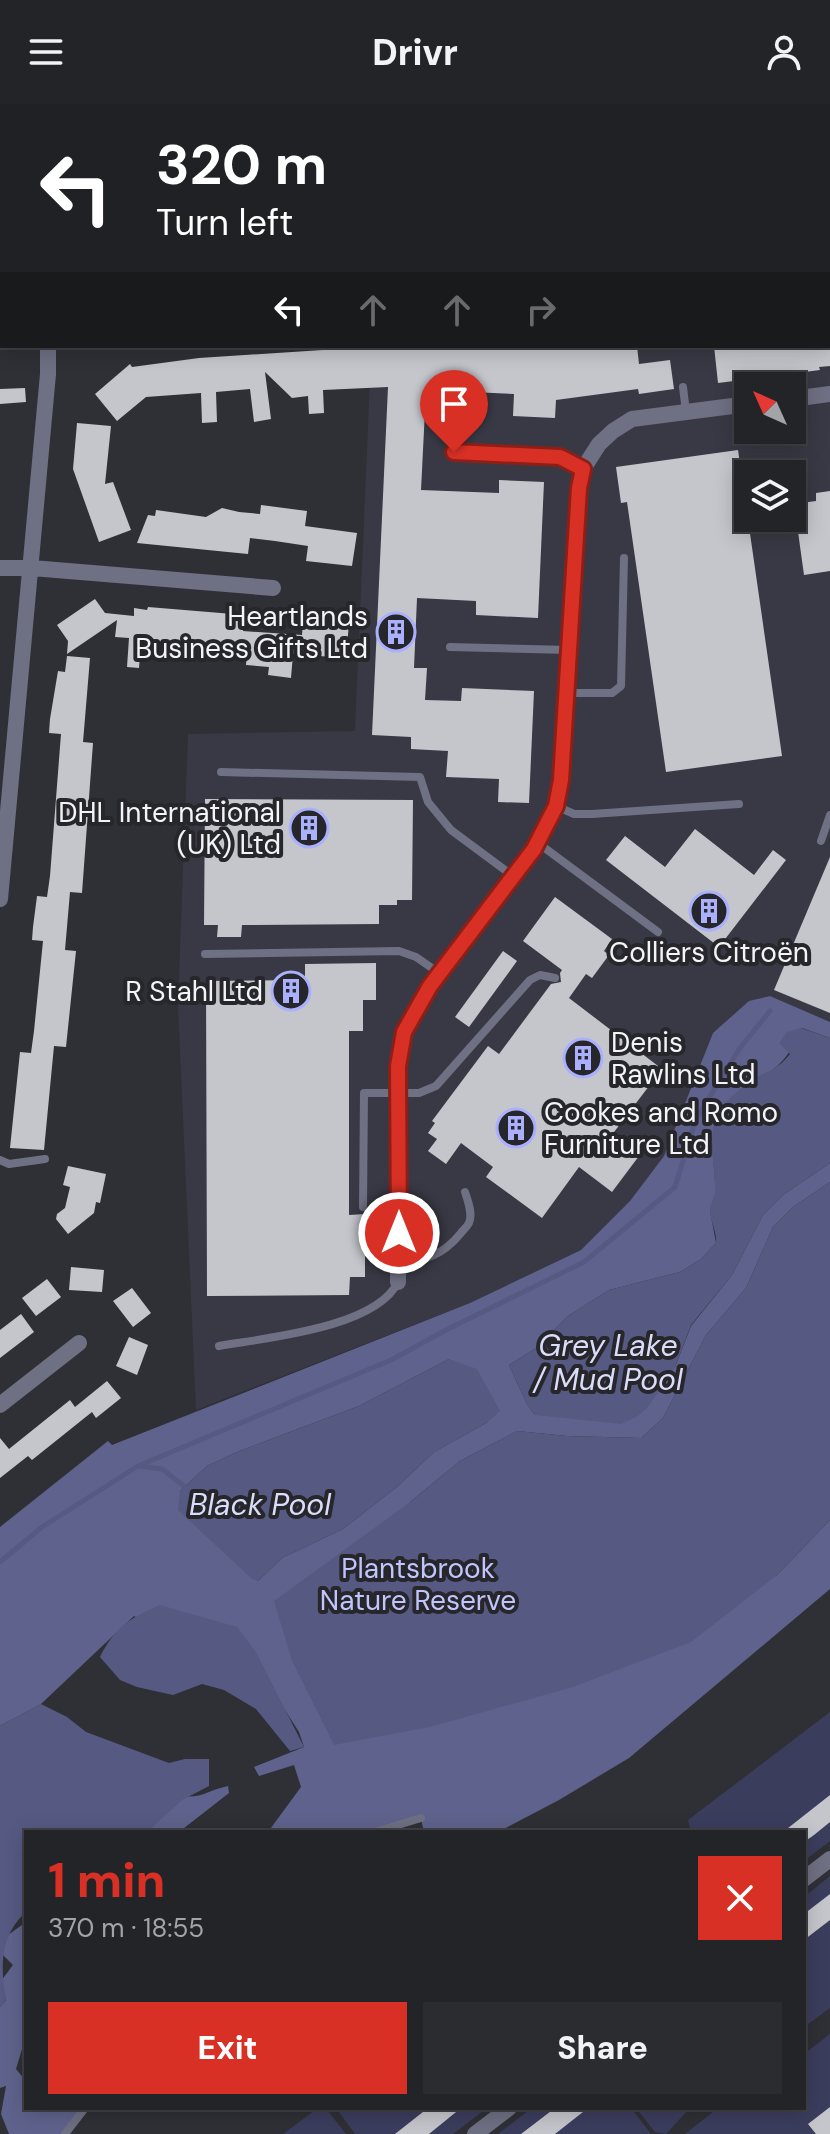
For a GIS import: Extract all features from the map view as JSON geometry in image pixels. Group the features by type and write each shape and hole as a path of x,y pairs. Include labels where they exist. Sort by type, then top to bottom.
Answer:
{"street":[{"path":"0,899 5,796 32,568 48,348"},
{"path":"806,397 830,394"},
{"path":"398,1282 398,1066 404,1032 439,973 537,842 556,806 564,753 579,488 583,469 599,444 632,419 734,406"},
{"path":"0,568 273,588"},
{"path":"0,1405 79,1343"},
{"path":"806,1877 830,1859"},
{"path":"475,2134 506,2110"}],"lane":[{"path":"683,387 686,413"},
{"path":"454,452 560,457 583,469"},
{"path":"568,693 612,693 621,686 624,558"},
{"path":"450,647 570,651"},
{"path":"221,772 420,777 428,802 451,830 513,876"},
{"path":"556,806 574,814 592,814 739,804"},
{"path":"821,841 830,815"},
{"path":"537,842 658,932"},
{"path":"205,954 399,951 416,957 439,973"},
{"path":"363,1207 364,1093 419,1093 436,1086 530,980 540,975 555,978"},
{"path":"0,1160 9,1164 45,1159"},
{"path":"399,1261 422,1261 440,1254 454,1241 469,1223 470,1209 465,1192"},
{"path":"219,1346 315,1330 341,1322 388,1296 398,1282"},
{"path":"382,1830 421,1818"},
{"path":"65,2134 83,2110"}],"shaded area":[{"path":"368,348 830,348 830,1022 770,996 713,1033 664,1156 630,1201 581,1250 470,1303 196,1410 178,1005 188,734 355,731 370,379"},
{"path":"830,1712 830,1841 806,1859 806,1830 690,1830 688,1820"},
{"path":"830,1876 830,2008 806,2026 806,1895"},
{"path":"830,2034 830,2134 685,2134 715,2110 806,2110 806,2052"},
{"path":"315,2110 327,2110 346,2134 283,2134"},
{"path":"337,2110 484,2110 453,2134 355,2134"},
{"path":"529,2110 633,2110 651,2134 498,2134"},
{"path":"638,2110 688,2110 666,2134 655,2132"}],"green space":[{"name":"Plantsbrook Nature Reserve","path":"770,996 830,1022 830,1038 802,1028 783,1060 770,1072 751,1080 712,1145 716,1192 710,1211 716,1243 701,1259 680,1272 609,1290 568,1316 536,1348 509,1365 535,1415 675,1367 691,1326 732,1275 763,1215 783,1195 830,1163 830,1182 793,1207 773,1227 746,1288 706,1335 663,1418 641,1438 517,1431 460,1461 410,1502 776,1576 830,1520 830,1589 629,1758 502,1830 424,1830 421,1819 382,1830 269,1830 301,1787 294,1765 259,1776 254,1767 304,1747 299,1732 283,1707 134,1616 41,1704 0,1726 0,1527 108,1441 112,1445 470,1303 581,1250 630,1201 664,1156 713,1033 749,1001","holes":["449,1359 488,1422 434,1452 398,1486 343,1529 282,1558 258,1581 180,1491 207,1466 359,1406"]},
{"path":"228,1786 229,1793 182,1830 133,1830 181,1796 200,1795"},
{"path":"24,1923 24,2043 16,2069 24,2079 24,2110 83,2110 65,2134 9,2134 1,2114 6,2086 0,2088 0,2007 6,2000 1,1981 13,1965 1,1953 8,1935"}],"water":[{"name":"Grey Lake / Mud Pool","path":"801,1028 830,1038 830,1163 783,1195 763,1215 732,1275 691,1325 675,1367 648,1407 638,1416 621,1424 535,1415 509,1365 536,1348 568,1316 609,1290 680,1272 701,1259 716,1243 710,1212 715,1191 712,1144 715,1122 725,1103 737,1092 785,1060 790,1054 779,1043 787,1032"},
{"path":"830,1182 830,1520 776,1576 691,1642 573,1687 430,1727 334,1745 292,1661 274,1601 410,1502 460,1461 517,1431 641,1438 663,1418 706,1335 746,1288 773,1227 793,1207"},
{"name":"Black Pool","path":"449,1359 477,1369 500,1411 488,1422 434,1452 398,1486 343,1529 282,1558 258,1581 252,1579 178,1510 180,1491 207,1466 359,1406"},
{"path":"160,1605 237,1627 256,1652 304,1747 290,1751 256,1709 224,1690 202,1684 173,1695 120,1680 100,1657 111,1638 124,1625"},
{"path":"41,1704 67,1717 86,1732 169,1763 209,1759 209,1786 182,1800 149,1830 24,1830 24,1914 11,1931 4,1952 6,2000 0,2007 0,1726"}],"building":[{"path":"353,348 637,348 639,364 670,360 674,389 639,394 638,389 556,400 555,418 513,416 514,394 426,390 421,490 499,493 499,480 544,482 538,618 476,615 476,601 417,598 414,668 427,668 425,700 461,701 462,688 534,691 529,803 498,802 499,779 446,777 448,751 411,749 411,737 372,735 388,387 323,390 324,413 309,414 308,396 292,398 265,372 271,419 254,422 250,389 216,392 217,422 202,423 201,393 146,397 117,421 95,394 130,364 132,367 199,358"},
{"path":"714,348 830,348 830,366 819,367 820,370 734,372 734,381 718,383"},
{"path":"25,388 26,402 0,404 0,389"},
{"path":"77,423 111,426 105,484 113,482 131,530 99,542 73,469"},
{"path":"738,450 739,460 734,460 734,532 750,532 782,756 666,772 627,502 621,503 616,467"},
{"path":"830,491 830,571 804,575 798,532 806,532 806,502 816,501 816,493"},
{"path":"261,505 307,511 305,526 357,533 352,566 306,561 308,546 250,538 248,554 137,543 148,515 155,516 156,510 206,517 222,508 260,514"},
{"path":"95,599 105,613 134,616 134,608 147,610 148,607 245,615 243,631 302,635 303,621 349,623 346,658 293,654 291,678 268,675 269,667 246,665 247,650 218,647 217,656 195,653 195,645 141,640 139,668 127,667 129,638 115,637 117,620 67,654 68,641 57,625"},
{"path":"67,656 90,658 83,742 93,743 82,893 70,892 65,950 76,951 66,1047 54,1046 44,1150 10,1148 20,1052 31,1053 34,1031 43,941 32,940 33,927 37,896 47,897 61,734 49,733 50,719 58,671 65,672"},
{"path":"205,799 413,800 412,900 397,900 397,905 379,905 379,924 242,925 241,937 217,937 218,925 204,925"},
{"name":"Colliers Citroën","path":"695,829 754,875 773,850 786,860 719,947 606,860 625,836 665,867"},
{"path":"830,857 830,1013 774,990"},
{"path":"555,897 612,939 604,951 609,955 592,978 586,974 569,998 662,1069 611,1136 639,1156 612,1192 579,1167 542,1218 486,1177 493,1167 461,1143 446,1164 428,1151 437,1139 428,1133 435,1123 432,1121 488,1046 499,1054 551,984 561,982 562,970 523,941"},
{"path":"503,951 517,961 469,1027 455,1017"},
{"path":"376,963 376,1000 363,1000 363,1031 349,1031 349,1215 365,1214 365,1277 350,1277 349,1295 207,1296 206,981 305,980 305,964"},
{"path":"68,1166 106,1174 100,1203 96,1202 94,1213 68,1234 56,1219 65,1208 70,1187 63,1185"},
{"path":"71,1267 104,1270 102,1292 69,1290"},
{"path":"47,1279 61,1297 36,1316 22,1298"},
{"path":"132,1288 151,1313 133,1327 113,1301"},
{"path":"21,1314 34,1332 0,1358 0,1330"},
{"path":"129,1337 148,1345 137,1375 116,1366"},
{"path":"107,1381 121,1398 96,1418 92,1412 32,1460 28,1456 0,1478 0,1438 9,1449 70,1400 75,1407"},
{"path":"830,1795 830,1822 814,1835 806,1841 806,1830 786,1830"},
{"path":"830,1894 830,1920 806,1938 806,1912"},
{"path":"830,2107 830,2134 816,2134 808,2124"},
{"path":"425,2110 459,2110 429,2134 395,2134"},
{"path":"552,2110 585,2110 555,2134 521,2134"}],"waterway":[{"path":"138,1466 391,1360 584,1262 675,1187 696,1119 740,1048 770,1011"},
{"path":"0,1562 42,1527 138,1466 162,1469 185,1487"}],"place":[{"name":"Heartlands Business Gifts Ltd","path":"396,632"},
{"name":"DHL International (UK) Ltd","path":"309,828"},
{"name":"Colliers Citroën","path":"709,911"},
{"name":"R Stahl Ltd","path":"291,991"},
{"name":"Denis Rawlins Ltd","path":"583,1058"},
{"name":"Cookes and Romo Furniture Ltd","path":"516,1128"}],"route":[{"path":"399,1233 398,1066 404,1032 439,973 534,849 556,806 564,753 579,488 583,469 560,457 454,452"}]}
